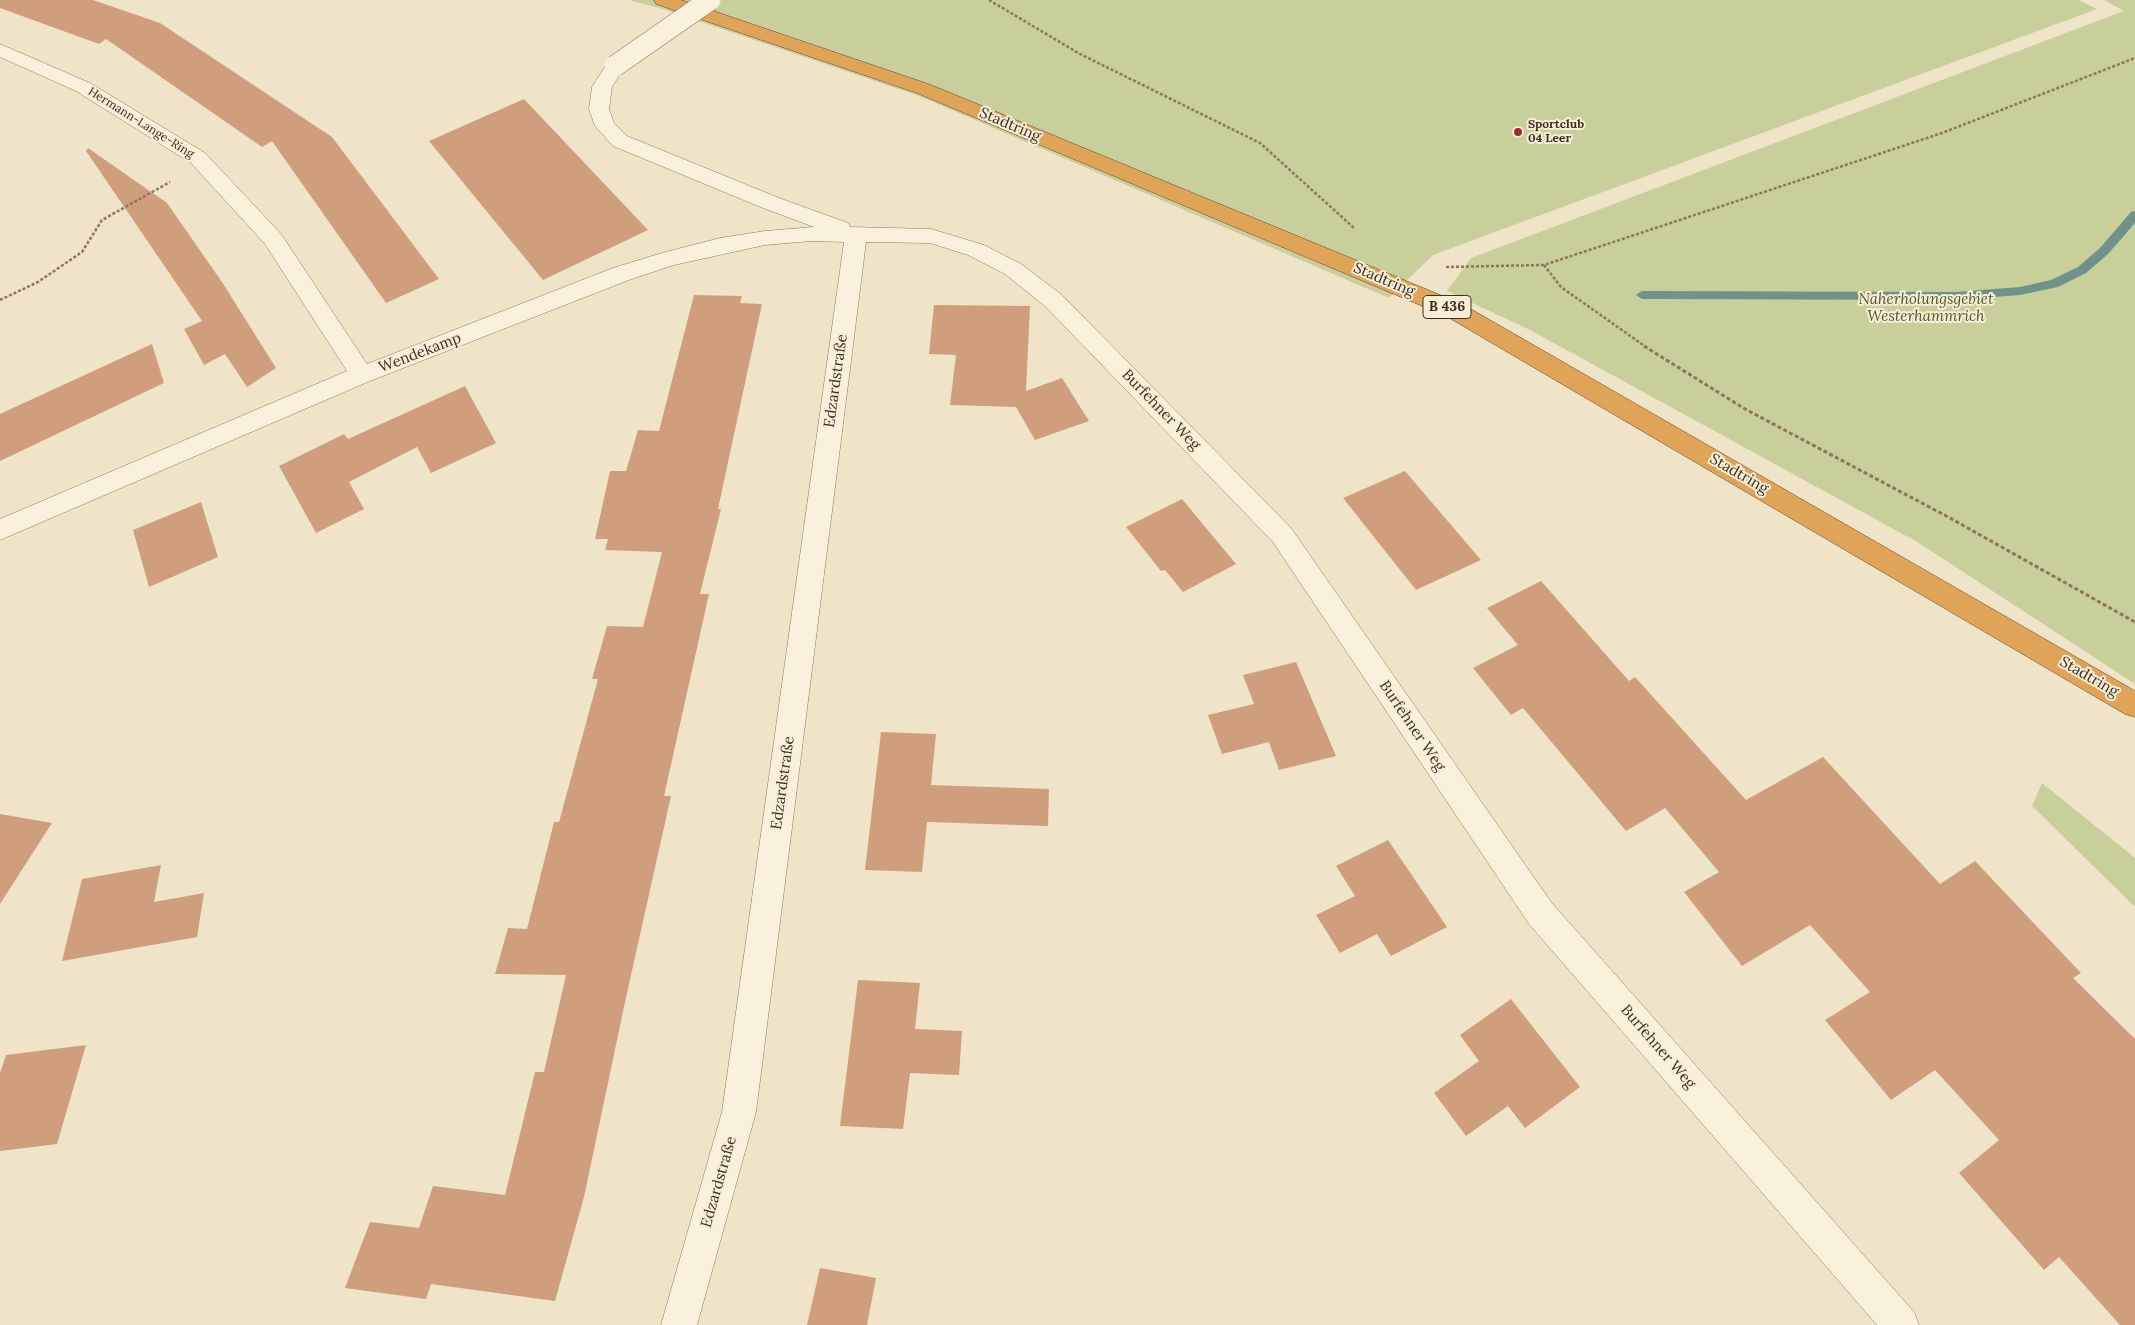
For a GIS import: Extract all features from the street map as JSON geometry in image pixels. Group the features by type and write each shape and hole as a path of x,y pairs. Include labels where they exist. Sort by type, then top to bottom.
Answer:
{"highway":[{"name":"Stadtring","path":"663,0 924,89 1454,310 2135,705"}],"street":[{"path":"710,0 615,66 602,87 599,109 605,126 620,141 771,203 856,234"},
{"name":"Hermann-Lange-Ring","path":"0,50 83,87 198,158 273,239 362,375"},
{"name":"Wendekamp","path":"0,530 362,375 621,274 670,258 765,238 810,234 856,234"},
{"name":"Edzardstraße","path":"679,1325 739,1112 856,234"},
{"name":"Burfehner Weg","path":"856,234 931,236 976,250 1014,269 1054,301 1282,534 1540,913 1901,1325"}],"path":[{"path":"989,0 1080,54 1260,144 1352,227 1361,231"},
{"path":"1438,267 1544,265 1942,133 2135,58"},
{"path":"0,300 38,282 82,252 102,220 204,164"},
{"path":"1544,265 1561,288 1626,335 1745,409 1950,518 2135,622"}],"green space":[{"name":"Sportclub 04 Leer","path":"629,0 2079,0 2097,9 1433,255 1389,298 919,96 663,9"},
{"name":"Naherholungsgebiet Westerhammrich","path":"2104,0 2135,0 2135,684 1919,543 1530,330 1447,291 1471,258 2124,11"},
{"path":"2042,783 2135,858 2135,907 2032,806"}],"building":[{"path":"0,0 93,0 160,23 332,137 439,279 386,303 272,141 262,147 106,39 99,44 0,8"},
{"path":"524,99 648,230 543,280 429,141"},
{"path":"88,148 167,203 222,282 276,368 247,387 225,354 204,365 184,329 202,321 86,151"},
{"path":"694,295 742,296 740,303 762,304 718,509 721,509 700,594 709,594 664,796 671,796 584,1197 555,1301 431,1284 426,1299 345,1288 370,1222 419,1228 433,1186 505,1195 535,1072 544,1072 566,975 495,974 508,928 527,929 554,822 559,822 598,679 592,679 607,626 643,627 662,552 605,550 608,539 595,539 610,471 626,471 638,430 659,431"},
{"path":"934,305 1030,306 1026,391 1062,378 1089,421 1035,440 1016,407 950,405 956,355 929,354"},
{"path":"152,344 164,383 0,461 0,414"},
{"path":"465,386 496,443 431,473 417,447 349,482 364,509 316,533 279,466 344,434 348,439"},
{"path":"1405,471 1481,560 1416,590 1343,498"},
{"path":"1182,499 1236,564 1183,592 1165,570 1161,571 1126,527"},
{"path":"201,502 218,557 149,587 133,530"},
{"path":"1541,581 1629,681 1635,677 1746,800 1823,757 1940,884 1975,861 2081,973 2073,978 2135,1039 2135,1325 2120,1325 2059,1257 2044,1270 1959,1173 1999,1140 1935,1070 1891,1100 1825,1020 1870,992 1810,925 1742,966 1684,892 1719,872 1665,808 1626,831 1523,708 1511,715 1473,668 1518,645 1487,608"},
{"path":"1296,662 1336,756 1279,770 1269,742 1222,754 1208,715 1254,704 1243,675"},
{"path":"881,732 936,734 931,785 1049,789 1048,826 927,822 922,872 865,870"},
{"path":"0,814 52,823 0,904"},
{"path":"1388,840 1447,927 1391,956 1377,934 1340,953 1316,915 1355,896 1336,866"},
{"path":"161,865 154,902 204,893 197,937 62,961 82,879"},
{"path":"858,980 920,983 915,1029 962,1031 959,1075 910,1073 903,1129 840,1126"},
{"path":"1511,999 1580,1087 1525,1128 1508,1106 1466,1136 1434,1093 1479,1061 1460,1035"},
{"path":"86,1045 57,1144 0,1151 0,1073 6,1055"},
{"path":"820,1268 876,1278 867,1325 807,1325"}],"waterway":[{"path":"1642,295 1956,296 2020,291 2054,284 2082,270 2104,251 2135,215"}],"place":[{"name":"Sportclub 04 Leer","path":"1518,132"}]}
